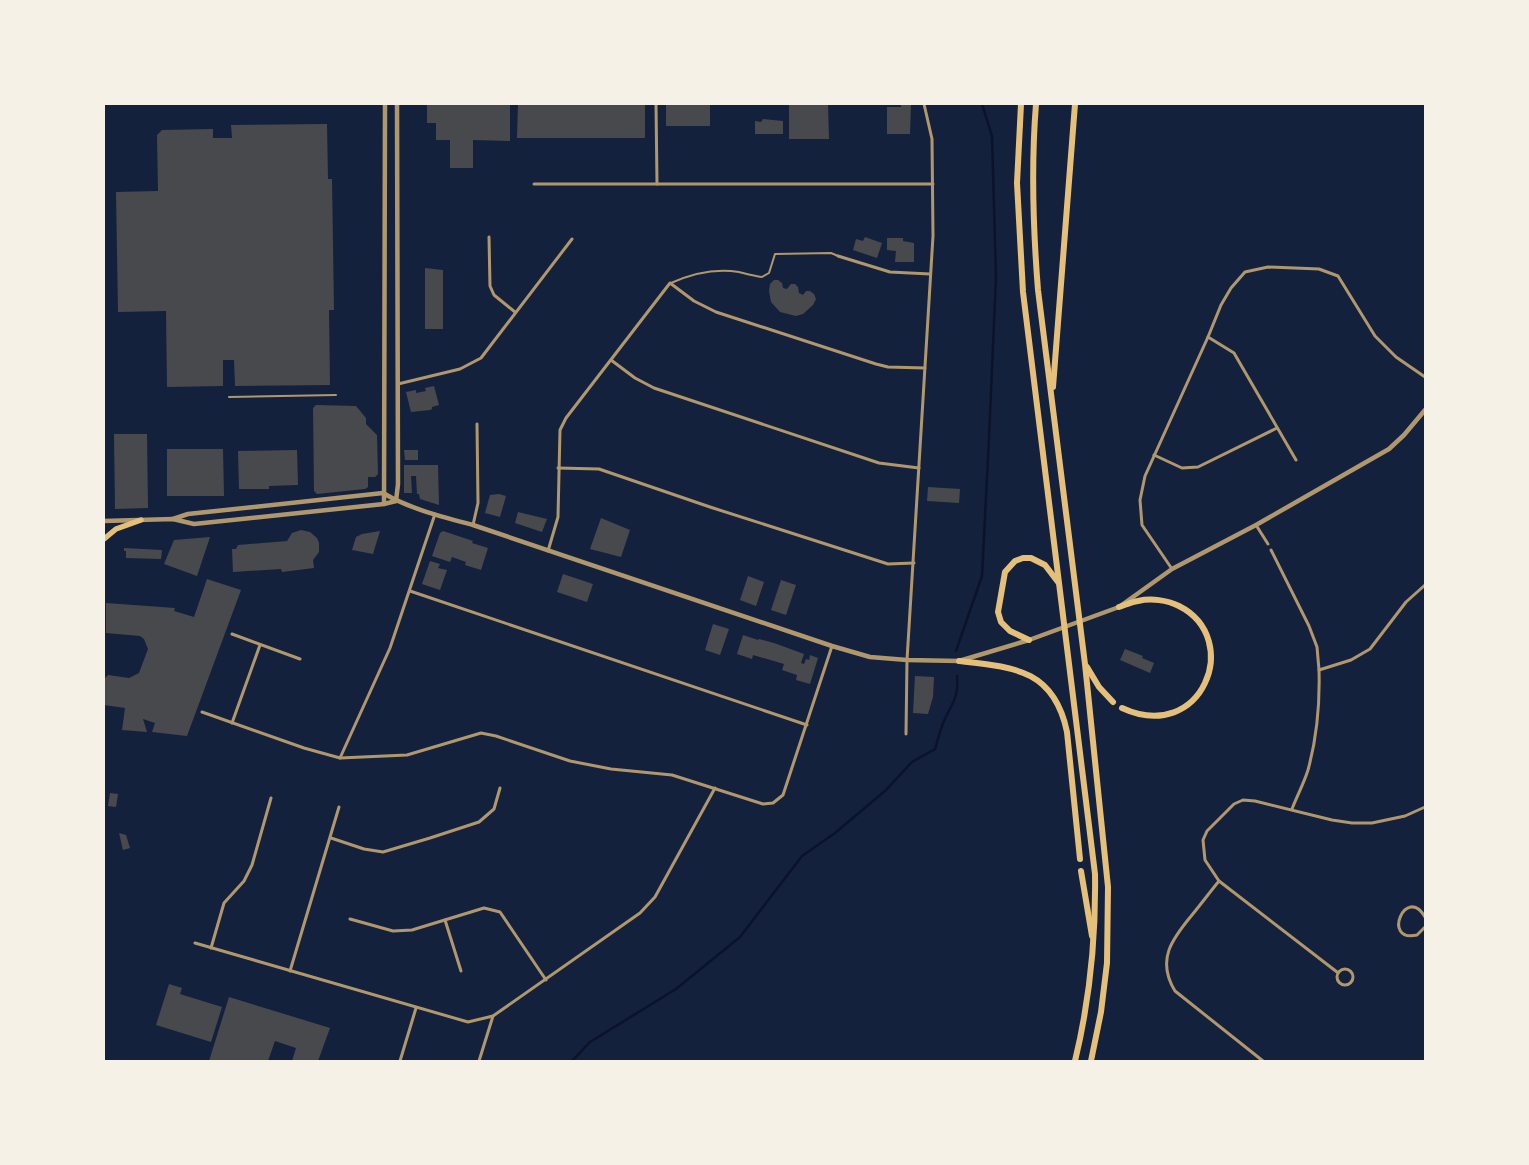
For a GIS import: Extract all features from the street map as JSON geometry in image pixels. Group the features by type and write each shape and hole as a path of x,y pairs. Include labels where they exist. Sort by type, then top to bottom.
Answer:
{"highway":[{"path":"1021,104 1017,182 1022,274 1095,874 1094,947 1087,1006 1075,1061"},
{"path":"1036,104 1034,131 1034,236 1038,290 1085,664 1106,855 1109,915 1107,963 1104,992 1091,1061"},
{"path":"1052,403 1075,104"},
{"path":"1029,640 1010,631 1001,622 998,612 1005,572 1015,561 1031,558 1045,565 1059,583"},
{"path":"1119,607 1138,601 1154,600 1180,606 1198,621 1206,633 1210,647 1209,672 1205,684 1198,694 1178,711 1155,716 1143,715 1122,708"},
{"path":"958,661 1014,669 1040,682 1052,693 1063,714 1067,732 1080,859"},
{"path":"1085,664 1099,687 1113,702"},
{"path":"1081,871 1094,947"}],"main road":[{"path":"104,539 116,529 142,520"}],"street":[{"path":"384,504 385,104"},
{"path":"396,501 398,484 397,104"},
{"path":"656,104 657,184"},
{"path":"906,734 908,660 920,468 933,184 932,139 924,104"},
{"path":"534,184 933,184"},
{"path":"489,237 490,286 494,295 516,312"},
{"path":"397,384 460,369 481,358 572,240"},
{"path":"838,256 890,272 930,274"},
{"path":"1172,569 1142,525 1140,500 1145,476 1221,305 1245,272 1268,267 1319,269 1338,276 1375,336 1396,356 1425,377"},
{"path":"548,551 558,517 560,430 566,418 670,283 703,307 725,316 876,364 888,367 925,368"},
{"path":"1208,337 1234,353 1296,460"},
{"path":"611,360 635,378 654,388 879,464 920,468"},
{"path":"173,519 188,514 383,493 396,501 473,525 832,646 870,657 958,661 1029,640 1119,607 1172,569 1256,525 1390,449 1425,410"},
{"path":"473,525 478,503 477,424"},
{"path":"1154,455 1182,468 1198,467 1277,428"},
{"path":"558,468 599,469 888,564 914,563"},
{"path":"104,520 173,519 194,524 384,504 396,501"},
{"path":"340,758 390,648 435,514"},
{"path":"1256,525 1268,544"},
{"path":"1272,550 1309,626 1317,647 1319,670 1320,699 1316,736 1308,771 1292,809"},
{"path":"1319,670 1351,660 1370,649 1406,602 1425,585"},
{"path":"410,591 807,725"},
{"path":"232,634 300,659"},
{"path":"232,723 260,645"},
{"path":"202,712 304,748 340,758 406,755 481,733 496,736 570,761 611,769 672,775 763,804 773,803 783,795 832,646"},
{"path":"331,838 364,849 383,852 480,822 494,809 500,788"},
{"path":"195,944 468,1022 493,1016 640,913 655,897 715,788"},
{"path":"211,948 224,903 244,881 252,865 271,798"},
{"path":"1337,972 1219,881 1205,860 1203,840 1207,830 1234,804 1243,800 1352,823 1372,823 1405,816 1425,808"},
{"path":"290,971 339,807"},
{"path":"1219,881 1174,937 1166,963 1168,980 1174,991 1263,1061"},
{"path":"350,919 392,931 412,930 484,908 500,912 546,980"},
{"path":"1425,916 1416,908 1407,909 1400,914 1398,922 1401,930 1408,935 1417,935 1425,927"},
{"path":"445,920 461,971"},
{"path":"1341,969 1349,970 1352,974 1352,981 1347,985 1341,984 1337,981 1337,972 1341,969"},
{"path":"400,1061 416,1008"},
{"path":"479,1061 493,1016"}],"lane":[{"path":"670,283 691,274 713,271 740,272 762,277 769,273 775,254 831,254 838,256"},
{"path":"229,397 336,395"}],"building":[{"path":"427,104 510,104 510,141 473,140 473,168 450,168 450,140 436,140 436,123 427,123"},
{"path":"518,104 645,104 645,138 517,138"},
{"path":"666,104 710,104 710,126 666,126"},
{"path":"789,104 828,104 829,139 789,139"},
{"path":"901,104 911,104 910,134 887,134 887,107 901,107"},
{"path":"763,119 783,121 783,134 755,134 755,121 761,122"},
{"path":"327,124 328,179 332,179 334,310 329,310 330,385 235,386 234,360 223,360 223,386 167,387 166,311 118,312 116,192 158,191 157,135 162,130 213,129 213,138 232,138 231,125"},
{"path":"865,237 882,243 877,258 853,250 856,239 863,241"},
{"path":"887,238 903,238 903,241 914,243 914,262 895,262 896,251 887,250"},
{"path":"425,268 443,270 443,329 425,329"},
{"path":"774,280 778,280 782,283 783,288 787,289 791,284 795,284 798,287 799,293 803,295 806,291 810,291 816,299 813,305 803,314 796,316 780,312 771,302 769,291 770,284"},
{"path":"434,386 439,405 432,407 430,410 411,412 406,392 426,391 425,388"},
{"path":"316,405 356,406 366,418 366,424 377,435 378,474 375,477 368,477 368,487 365,489 317,494 314,491 313,408"},
{"path":"114,434 147,434 148,508 115,509"},
{"path":"167,449 223,449 224,496 167,496"},
{"path":"297,450 298,485 269,486 269,489 239,489 238,451"},
{"path":"404,450 418,450 418,460 405,460"},
{"path":"404,465 438,465 439,505 420,499 419,494 417,494 416,476 411,476 412,493 404,493"},
{"path":"928,487 960,489 959,503 927,501"},
{"path":"499,494 506,496 500,517 485,513 490,495"},
{"path":"518,512 547,519 542,532 515,523"},
{"path":"601,518 630,530 621,557 590,549"},
{"path":"301,530 310,532 317,538 319,543 319,552 313,560 314,568 282,572 281,569 233,572 232,549 236,549 238,545 287,541 292,533"},
{"path":"380,531 373,554 352,550 356,537"},
{"path":"443,531 488,548 481,570 465,565 466,562 452,557 450,562 432,556 440,533"},
{"path":"210,537 197,576 164,564 174,540"},
{"path":"124,548 162,550 161,559 126,558"},
{"path":"430,561 440,564 438,568 447,570 440,590 422,584"},
{"path":"563,574 593,584 587,602 557,592"},
{"path":"748,576 764,582 756,606 740,600"},
{"path":"207,579 241,590 187,736 152,732 155,723 143,719 147,732 122,730 125,708 104,705 105,678 108,675 129,678 139,673 148,649 144,639 140,636 106,633 106,603 175,608 174,611 194,617"},
{"path":"781,580 796,585 786,615 771,610"},
{"path":"713,624 729,629 720,655 705,650"},
{"path":"743,635 774,643 804,654 801,663 804,664 806,659 809,660 810,655 818,658 810,684 796,680 797,675 782,670 784,664 753,655 752,659 737,654"},
{"path":"1125,649 1143,656 1142,658 1154,663 1150,673 1120,660"},
{"path":"915,676 934,677 933,697 928,714 913,713"},
{"path":"110,793 118,794 116,807 108,806"},
{"path":"119,833 126,835 130,848 123,850"},
{"path":"169,984 182,988 180,994 222,1007 211,1042 156,1025"},
{"path":"229,997 330,1028 318,1061 292,1061 296,1048 275,1041 268,1061 209,1061"}],"waterway":[{"path":"956,651 982,576 989,438 996,277 992,136 982,104"},
{"path":"572,1061 590,1042 676,989 740,937 802,856 835,833 886,790 912,762 935,749 943,724 956,695 957,676"}]}
